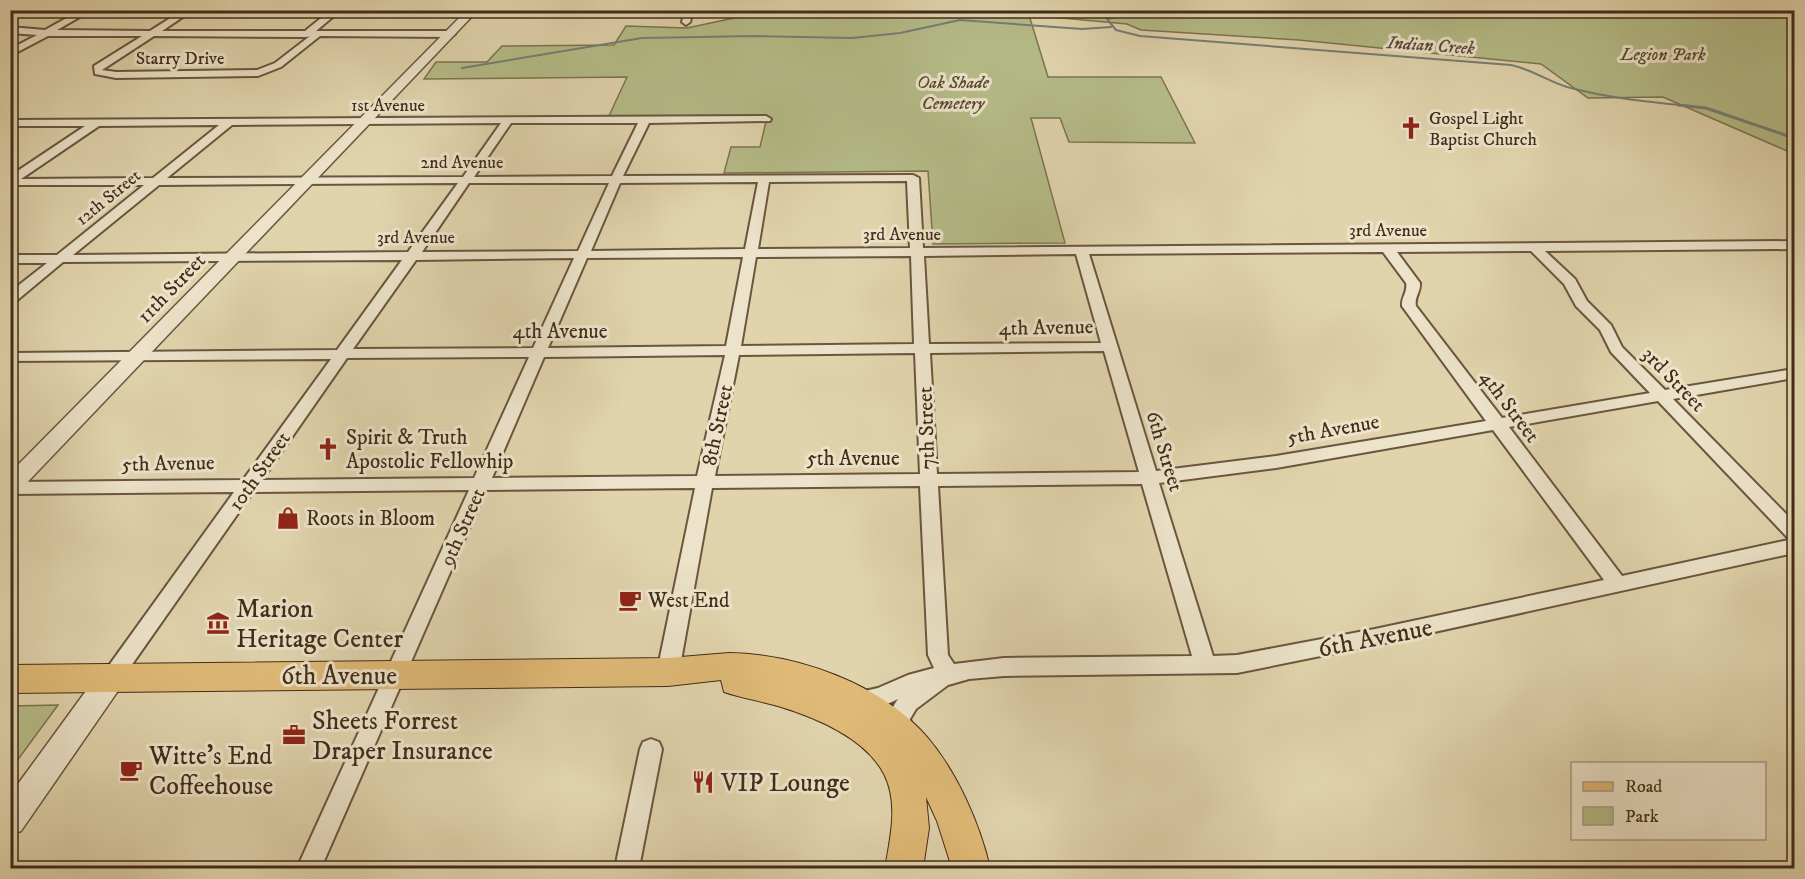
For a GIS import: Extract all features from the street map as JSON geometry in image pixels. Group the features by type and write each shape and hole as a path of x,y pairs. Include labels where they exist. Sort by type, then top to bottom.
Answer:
{"main road":[{"name":"6th Avenue","path":"10,679 668,672 767,687 861,716"},
{"path":"861,716 904,736 916,750 942,792 965,847 971,868"},
{"path":"861,716 895,760 908,795 910,833 904,868"}],"street":[{"path":"10,53 88,10"},
{"path":"151,34 189,10"},
{"path":"307,34 337,10"},
{"name":"11th Street","path":"10,487 473,10"},
{"path":"686,22 689,10"},
{"path":"10,30 46,33 151,34 451,34"},
{"name":"Starry Drive","path":"151,34 97,68 98,72 116,75 258,73 278,65 318,34"},
{"name":"1st Avenue","path":"10,123 766,119"},
{"name":"9th Street","path":"309,868 541,352 616,179 645,120"},
{"name":"10th Street","path":"10,821 508,121"},
{"path":"10,182 96,123"},
{"name":"12th Street","path":"10,299 228,123"},
{"name":"2nd Avenue","path":"10,182 913,177"},
{"name":"7th Street","path":"913,177 938,655 949,676"},
{"name":"8th Street","path":"668,672 733,350 764,179"},
{"name":"3rd Avenue","path":"10,259 1794,245"},
{"name":"3rd Street","path":"1534,247 1570,282 1581,303 1606,328 1616,349 1794,533"},
{"name":"4th Street","path":"1387,248 1413,283 1414,289 1408,300 1410,306 1618,585"},
{"name":"6th Street","path":"1081,250 1205,665"},
{"name":"4th Avenue","path":"10,357 1110,347"},
{"name":"5th Avenue","path":"10,487 1150,478 1276,462 1794,373"},
{"name":"6th Avenue","path":"861,716 881,697 915,681 949,676 969,670 1004,667 1238,664 1352,642 1794,546"},
{"name":"6th Avenue","path":"904,736 899,720 903,708 927,687 949,676"},
{"path":"627,868 651,749"}],"green space":[{"path":"767,11 1794,11 1794,154 1663,97 1588,98 1541,64 1299,40 1141,30 1127,24 1029,15 1048,77 1161,77 1195,143 1069,142 1060,118 1031,118 1065,243 933,244 928,171 724,173 731,147 760,147 767,117 608,118 627,77 424,79 436,62 487,62 502,46 614,45 626,26 687,28"},
{"path":"58,705 11,769 11,706"}],"waterway":[{"name":"Indian Creek","path":"1149,10 1107,19 1116,30 1140,36 1511,65 1582,91 1691,106"},
{"path":"462,68 642,38 754,36 852,38 900,33 960,20 1082,29 1111,27"},
{"name":"Indian Creek","path":"1678,105 1706,108 1794,138"}],"place":[{"name":"Gospel Light Baptist Church","path":"1411,128"},
{"name":"Spirit & Truth Apostolic Fellowhip","path":"328,449"},
{"name":"Roots in Bloom","path":"288,518"},
{"name":"West End","path":"630,600"},
{"name":"Marion Heritage Center","path":"218,623"},
{"name":"Sheets Forrest Draper Insurance","path":"294,735"},
{"name":"Witte's End Coffeehouse","path":"131,770"},
{"name":"VIP Lounge","path":"703,782"}],"park label":[{"name":"Legion Park","path":"1663,54"},
{"name":"Oak Shade Cemetery","path":"953,92"}]}
